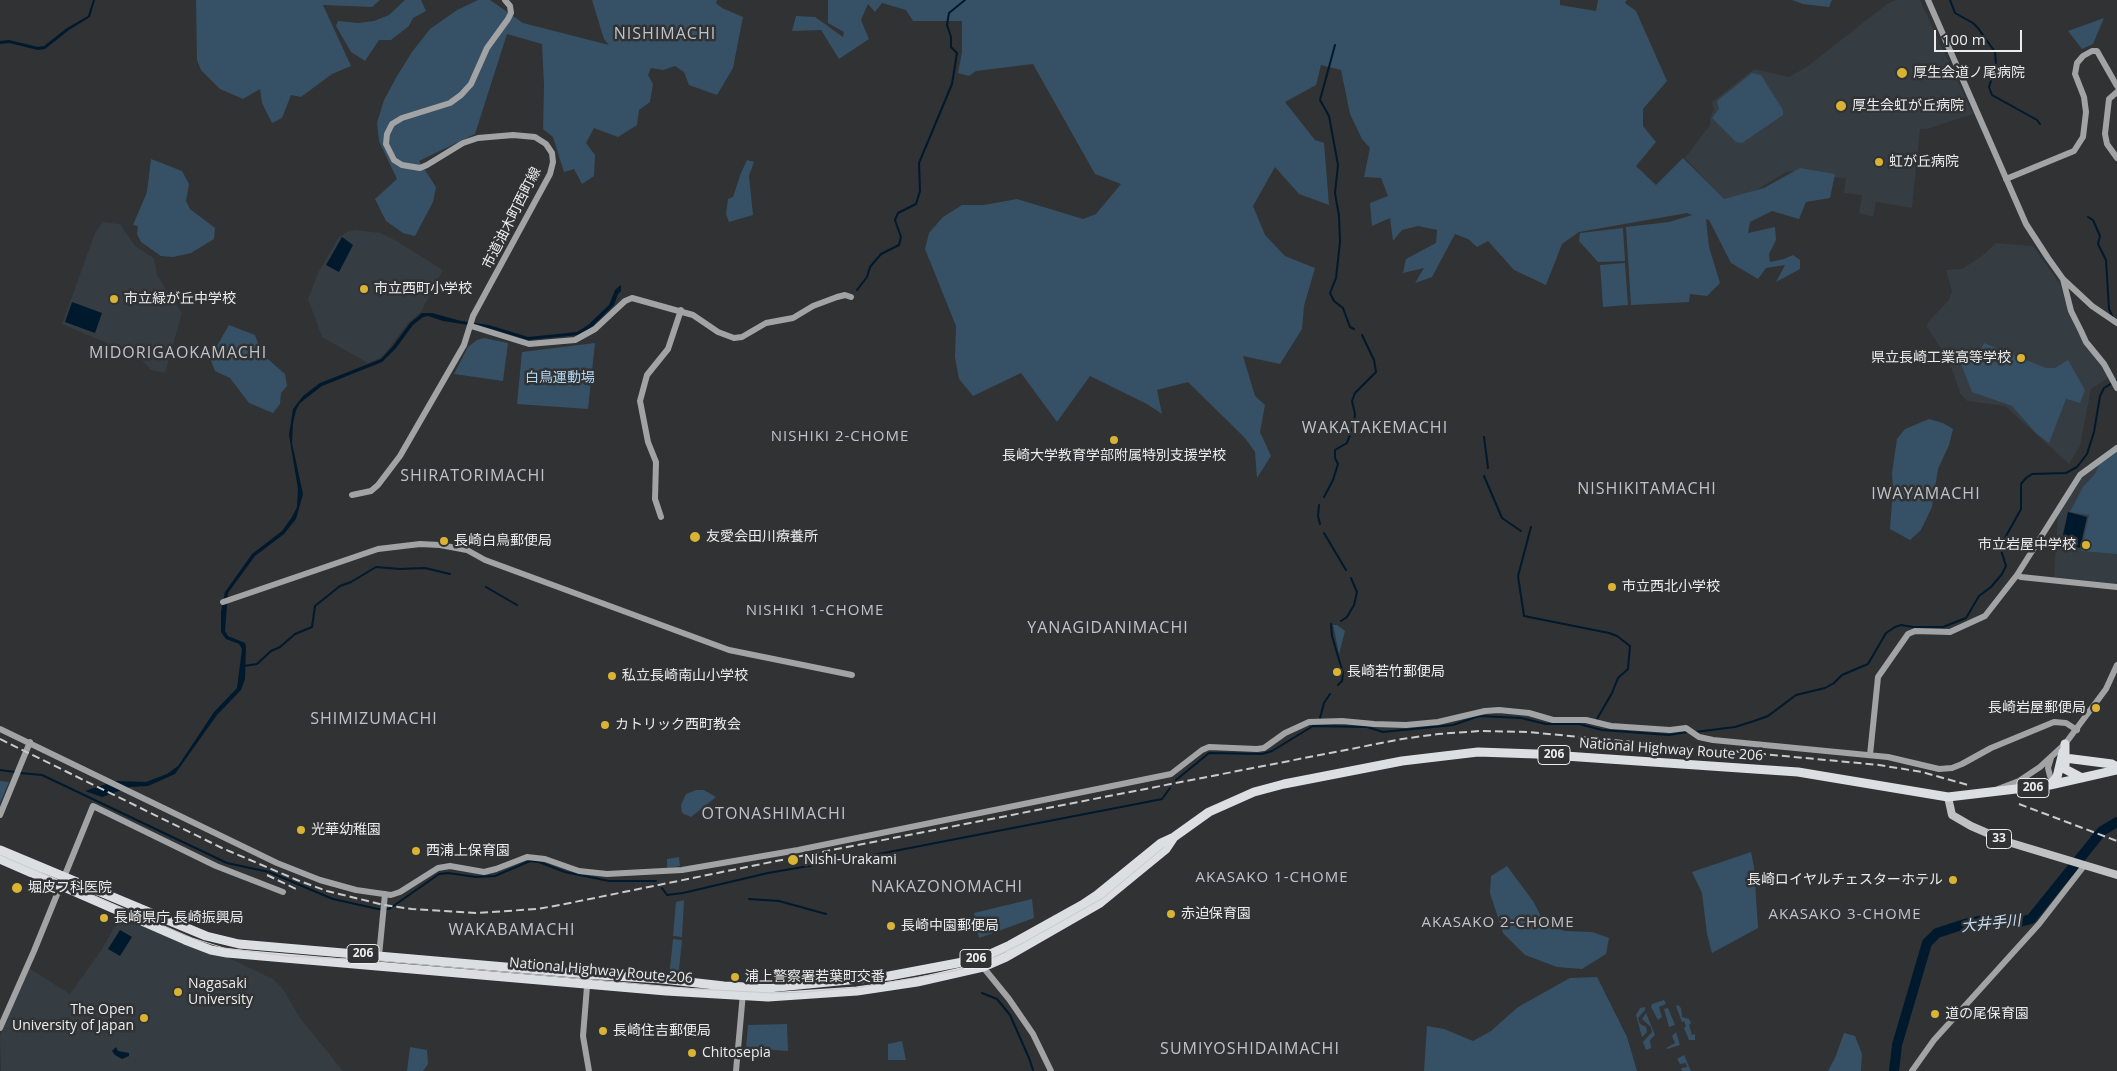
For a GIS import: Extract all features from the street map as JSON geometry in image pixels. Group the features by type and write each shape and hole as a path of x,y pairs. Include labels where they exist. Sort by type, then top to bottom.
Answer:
{"highway":[{"path":"2065,744 2065,768 2082,778"},
{"path":"2055,783 2065,744"},
{"name":"National Highway Route 206","path":"744,992 890,976 979,959 1010,945 1082,905 1097,895 1161,842 1174,837 1209,812 1254,792 1284,784 1402,761 1478,752 1798,772 1948,797 2055,783 2117,769"},
{"path":"2064,758 2112,764 2117,769"},
{"name":"National Highway Route 206","path":"0,850 185,940 211,950 227,953 588,979 662,979 744,992 768,998 857,991 926,980 983,967 1006,957 1100,903 1166,849 1174,837"},
{"name":"National Highway Route 206","path":"0,859 220,940 278,948 379,956 588,979"}],"main road":[{"name":"33","path":"1948,797 1952,815 1971,826 2008,842 2117,875"}],"street":[{"name":"市道油木町西町線","path":"352,495 371,491 378,485 400,456 464,345 473,316 550,174 553,162 552,153 546,144 535,137 490,136 463,143 428,165 411,168 394,160 389,153 386,139 392,124 402,118 450,102 461,95 471,84 487,48 511,13 510,6 505,0"},
{"path":"1928,0 2026,224 2048,258 2064,278 2092,306 2114,321"},
{"path":"2006,179 2074,152 2083,137 2086,112 2084,98 2075,74 2077,63 2083,56 2092,51 2097,51 2117,86"},
{"path":"2117,92 2109,99 2105,134 2107,144 2117,158"},
{"path":"2064,278 2072,311 2081,331 2117,388"},
{"path":"471,326 529,344 575,340 586,335 625,300 632,298 694,315 718,332 734,338 742,337 766,323 793,318 813,306 838,297 845,295 851,297"},
{"path":"661,517 655,499 656,462 648,442 640,401 647,374 668,349 681,310"},
{"path":"1870,755 1878,677 1908,634 1915,631 1950,632 1984,616 2017,575 2080,475 2117,448"},
{"path":"223,602 378,549 420,544 440,545 467,550 485,560 729,650 852,675"},
{"path":"2017,575 2021,577 2117,587"},
{"path":"1965,794 1998,789 2019,781 2051,758 2077,730 2106,689 2117,665"},
{"path":"0,729 277,863 320,880 356,890 385,894 400,892 438,868 450,866 484,872 527,857 544,859 579,871 607,874 682,870 798,850 1171,774 1202,750 1209,747 1264,748 1285,733 1309,722 1342,720 1406,725 1438,722 1485,711 1499,710 1529,713 1553,720 1586,720 1611,726 1670,730 1688,729 1696,735 1713,740 1888,757 1939,769 1952,768 1992,748 2049,724 2061,722 2077,730"},
{"path":"0,815 30,742"},
{"path":"2051,758 2048,768 2055,783"},
{"path":"0,1028 93,806 216,866 284,892"},
{"path":"1912,1071 1934,1040 2039,924 2084,866"},
{"path":"379,956 385,894"},
{"path":"983,967 1009,999 1033,1034 1051,1071"},
{"path":"588,979 583,1036 589,1071"},
{"path":"736,1071 744,992"}],"shaded area":[{"path":"93,0 95,0 90,17 69,30 45,49 38,50 9,43 0,44 0,41 9,40 38,47 44,46 67,28 88,16"},
{"name":"厚生会虹が丘病院","path":"1896,0 1920,0 1973,114 1927,129 1920,129 1912,208 1876,202 1873,217 1859,213 1862,195 1844,193 1846,178 1805,176 1797,171 1786,172 1750,194 1725,201 1685,158 1710,125 1710,117 1714,110 1712,102 1754,69 1789,77 1808,66 1887,4"},
{"path":"103,222 120,224 135,246 154,258 157,275 182,313 165,373 151,370 139,357 62,324 95,233"},
{"path":"355,230 380,233 395,240 443,270 421,312 408,323 380,358 368,363 322,337 308,299 318,273 339,237"},
{"path":"342,237 353,245 339,272 326,265"},
{"name":"県立長崎工業高等学校","path":"1996,243 2033,246 2060,284 2067,307 2086,347 2100,363 2108,378 2091,389 2080,446 2069,464 2005,406 1967,401 1960,393 1944,353 1927,327 1928,322 1949,300 1952,291 1946,270 1962,269 1982,256"},
{"path":"621,285 621,291 614,305 591,328 578,335 528,340 488,328 443,321 428,316 423,317 413,325 396,348 382,362 322,386 300,403 293,423 292,443 303,494 296,519 284,534 255,556 228,593 225,631 228,636 245,643 246,647 245,679 241,690 217,715 175,774 148,786 130,787 102,797 85,791 116,781 146,782 167,774 178,766 214,712 237,688 242,649 239,644 226,639 221,632 221,612 225,592 252,554 282,531 297,507 298,489 289,435 293,409 303,396 320,383 381,359 410,323 422,313 432,313 461,321 489,325 528,337 577,332 588,325 609,305 615,290"},
{"path":"72,302 102,313 95,333 65,322"},
{"name":"市立岩屋中学校","path":"2117,451 2117,584 2054,577 2058,514 2082,476"},
{"path":"2068,512 2087,517 2080,548 2061,544"},
{"name":"Nagasaki University","path":"120,917 187,945 229,958 273,979 283,989 300,1018 343,1071 1,1071 0,1036 29,968 70,994 100,952"},
{"path":"120,930 132,937 120,956 108,949"},
{"path":"116,1047 118,1051 129,1053 129,1056 122,1059 115,1055 112,1051"}],"green space":[{"path":"196,0 380,0 372,7 323,5 351,66 332,74 301,97 291,95 282,118 272,123 262,103 260,89 243,99 220,89 201,70 197,60"},
{"path":"405,0 421,0 426,11 413,18 409,26 391,40 379,40 365,61 351,52 336,26 338,21 358,23 374,21 389,15"},
{"path":"478,0 490,0 523,23 609,45 604,39 592,0 717,0 716,3 722,8 743,17 733,68 717,95 689,85 684,72 675,66 663,70 651,68 648,75 653,84 650,102 639,110 637,125 618,137 594,128 586,143 595,155 594,176 582,184 574,169 564,172 553,137 543,129 544,85 542,44 507,34 475,134 419,161 436,187 433,202 415,236 403,233 386,221 375,199 397,179 379,141 377,123 384,100 412,52 430,29 457,10"},
{"path":"828,0 1560,0 1560,5 1596,11 1598,0 1627,0 1625,3 1636,11 1667,81 1643,109 1643,126 1656,142 1636,166 1656,185 1683,158 1724,199 1764,188 1800,168 1835,174 1830,198 1806,202 1799,219 1772,211 1750,222 1748,233 1775,227 1776,240 1769,254 1770,262 1793,255 1800,260 1800,269 1776,282 1785,265 1766,268 1758,279 1731,263 1709,220 1706,219 1709,247 1720,283 1707,296 1690,294 1689,302 1631,305 1626,227 1669,222 1692,215 1687,213 1579,232 1562,244 1546,285 1514,270 1488,241 1477,247 1468,239 1455,234 1432,277 1415,283 1424,268 1403,273 1406,259 1436,243 1437,230 1418,226 1402,230 1393,241 1390,218 1372,226 1370,203 1388,196 1381,178 1364,177 1370,148 1362,139 1350,114 1341,70 1321,65 1316,85 1285,102 1315,140 1324,143 1329,205 1299,194 1275,167 1253,206 1265,235 1285,256 1315,268 1304,306 1302,329 1280,364 1243,356 1255,396 1265,405 1260,432 1271,456 1257,478 1255,452 1245,438 1188,382 1157,390 1162,414 1147,404 1090,376 1057,422 1021,373 973,396 959,379 955,357 956,326 925,249 929,233 943,217 962,205 984,205 1017,199 1083,219 1096,214 1121,184 1095,174 1033,64 976,71 969,76 958,73 962,52 962,21 913,21 906,10 882,3 875,12 868,4 861,20 869,39 839,59 821,30 792,31 796,16 815,17 843,37 844,32 828,23"},
{"path":"1792,0 1832,0 1829,7 1803,4"},
{"path":"2104,18 2093,44 2082,49 2068,31"},
{"path":"1752,73 1761,75 1783,110 1783,115 1742,143 1736,142 1712,118 1719,109 1717,101"},
{"path":"151,159 182,171 189,184 186,201 190,209 215,228 214,239 191,253 173,257 161,256 141,242 137,234 138,226 133,225 147,192"},
{"path":"747,160 754,162 749,176 753,215 729,222 726,214 728,199 733,197"},
{"path":"1623,228 1625,261 1598,262 1579,241 1580,233"},
{"path":"1625,263 1628,305 1603,307 1600,265"},
{"path":"229,325 255,335 262,354 285,374 287,386 281,393 280,404 273,413 249,403 230,378 215,371 210,358"},
{"path":"484,338 508,343 503,381 454,374 468,347 477,340"},
{"name":"白鳥運動場","path":"595,343 588,409 517,404 522,352"},
{"path":"1984,343 2046,368 2055,368 2068,360 2085,390 2080,403 2066,399 2049,443 2037,434 2012,406 1972,392 1961,364 1980,351"},
{"path":"1929,419 1943,423 1953,429 1949,445 1938,469 1932,507 1921,530 1910,540 1890,529 1893,489 1892,473 1897,439 1905,429"},
{"path":"2117,452 2117,554 2081,551 2089,515 2070,512 2083,487 2095,474 2099,465"},
{"path":"1333,625 1337,625 1345,631 1339,654"},
{"path":"0,781 9,782 0,803"},
{"path":"696,790 704,790 716,797 691,817 682,813 681,805 686,794"},
{"path":"1751,852 1754,867 1758,928 1712,953 1707,934 1702,893 1692,872"},
{"path":"679,857 680,866 667,868 667,859"},
{"path":"1507,866 1533,901 1545,924 1565,931 1592,932 1609,938 1606,954 1582,969 1557,967 1525,955 1503,933 1490,893 1491,876"},
{"path":"1032,899 1034,918 979,938 974,913"},
{"path":"684,900 682,937 673,936 676,902"},
{"path":"673,939 682,940 678,979 669,978"},
{"path":"1597,977 1627,1037 1637,1071 1424,1071 1427,1026 1444,1029 1473,1041 1491,1031 1518,1007 1570,978"},
{"path":"1664,1000 1666,1004 1659,1007 1662,1017 1658,1020 1651,1007 1652,1004"},
{"path":"1678,1005 1681,1008 1682,1017 1689,1019 1691,1023 1689,1025 1692,1035 1695,1034 1695,1040 1689,1040 1684,1028 1686,1026 1684,1021 1682,1022 1676,1006"},
{"path":"1645,1007 1645,1010 1638,1018 1640,1024 1646,1027 1647,1032 1642,1037 1636,1015 1640,1008"},
{"path":"1668,1008 1675,1025 1669,1027 1664,1009"},
{"path":"1646,1013 1655,1035 1650,1040 1651,1048 1646,1050 1643,1042 1652,1032 1651,1027 1642,1019"},
{"path":"787,1024 788,1051 746,1048 748,1025"},
{"path":"1676,1032 1680,1045 1667,1049 1675,1043 1672,1036"},
{"path":"1844,1033 1855,1036 1862,1054 1861,1071 1828,1071"},
{"path":"902,1041 906,1060 888,1060 888,1044"},
{"path":"410,1047 427,1050 428,1064 423,1071 407,1071"},
{"path":"1684,1055 1691,1071 1682,1071 1681,1068 1687,1067 1686,1063 1680,1064 1677,1059"}],"waterway":[{"path":"857,290 867,277 870,267 881,254 899,245 901,237 895,220 898,213 916,204 920,191 919,163 952,84 957,53 951,47 951,37 947,25 949,13 965,0"},
{"path":"1950,0 1955,13 1973,23 1995,52 1996,65 1989,87 1992,95 2037,120 2040,124"},
{"path":"1335,45 1320,100 1329,116 1338,165 1335,193 1339,216 1340,242 1336,278 1330,293 1334,301 1343,308 1350,327 1354,329"},
{"path":"2088,217 2093,220 2100,236 2098,244 2106,260 2109,309 2113,318"},
{"path":"1324,497 1333,480 1338,464 1335,458 1335,450 1347,443 1354,424 1355,414 1352,401 1355,393 1376,372 1374,360 1362,335"},
{"path":"1695,732 1735,727 1754,721 1768,716 1796,695 1825,688 1842,675 1868,664 1886,633 1895,627 1901,625 1943,627 1966,618 1979,596 1991,587 2006,566 2000,547 2021,509 2021,484 2032,474 2066,473 2077,467 2087,454 2094,432 2100,396 2104,388 2117,380"},
{"path":"1484,437 1488,468"},
{"path":"1484,476 1502,518 1521,531"},
{"path":"1319,505 1318,516 1320,524"},
{"path":"1531,527 1518,576 1524,616 1609,633 1617,636 1630,646 1628,669 1618,678 1597,719"},
{"path":"1324,533 1346,570"},
{"path":"244,666 257,664 271,651 280,647 295,634 312,627 315,606 340,586 351,582 376,567 400,569 425,568 450,574"},
{"path":"1341,621 1347,617 1354,605 1357,592 1351,578"},
{"path":"486,587 517,605"},
{"path":"1331,624 1332,636 1343,673 1342,681 1338,685"},
{"path":"1320,718 1324,703 1330,694"},
{"path":"1176,780 1209,753 1262,754 1272,751 1313,726 1367,727 1383,732 1453,725 1479,716 1521,718 1546,724 1579,724 1602,730 1669,735 1687,732"},
{"path":"0,770 15,772"},
{"path":"20,773 42,775 227,863 269,872 333,899 378,909 389,909 439,874 448,873 476,877 495,876 530,861 539,862 565,872 609,881 656,881"},
{"path":"662,888 667,895 683,893 768,873 884,853 1152,801 1162,799 1170,788"},
{"name":"大井手川","path":"1894,1071 1897,1045 1927,943 1937,933 1968,923 1984,920 2020,922 2031,919 2102,831 2117,822"},
{"path":"749,899 779,901 826,914"},
{"path":"982,993 997,999 1010,1015 1033,1070"}],"tram line":[{"path":"0,855 192,938 224,948 287,956 370,960 696,989 773,993 861,987 954,971 980,964 1023,943 1103,898 1164,847"}],"railway":[{"path":"0,739 222,848 327,891 384,905 412,909 476,913 537,909 560,905 801,856 1402,739 1438,734 1480,731 1528,732 1879,765 1922,772 1968,785"},
{"path":"2019,804 2117,841"},
{"path":"267,875 298,890"}],"place":[{"name":"厚生会道ノ尾病院","path":"1902,73"},
{"name":"厚生会虹が丘病院","path":"1841,106"},
{"name":"虹が丘病院","path":"1879,162"},
{"name":"市立西町小学校","path":"364,289"},
{"name":"市立緑が丘中学校","path":"114,299"},
{"name":"県立長崎工業高等学校","path":"2021,358"},
{"name":"長崎大学教育学部附属特別支援学校","path":"1114,440"},
{"name":"友愛会田川療養所","path":"695,537"},
{"name":"長崎白鳥郵便局","path":"444,541"},
{"name":"市立岩屋中学校","path":"2086,545"},
{"name":"市立西北小学校","path":"1612,587"},
{"name":"長崎若竹郵便局","path":"1337,672"},
{"name":"私立長崎南山小学校","path":"612,676"},
{"name":"長崎岩屋郵便局","path":"2096,708"},
{"name":"カトリック西町教会","path":"605,725"},
{"name":"光華幼稚園","path":"301,830"},
{"name":"西浦上保育園","path":"416,851"},
{"name":"Nishi-Urakami","path":"793,860"},
{"name":"長崎ロイヤルチェスターホテル","path":"1953,880"},
{"name":"堀皮フ科医院","path":"17,888"},
{"name":"赤迫保育園","path":"1171,914"},
{"name":"長崎県庁 長崎振興局","path":"104,918"},
{"name":"長崎中園郵便局","path":"891,926"},
{"name":"浦上警察署若葉町交番","path":"735,977"},
{"name":"Nagasaki University","path":"178,992"},
{"name":"道の尾保育園","path":"1935,1014"},
{"name":"The Open University of Japan","path":"144,1018"},
{"name":"長崎住吉郵便局","path":"603,1031"},
{"name":"Chitosepia","path":"692,1053"}],"district":[{"name":"NISHIMACHI","path":"665,34"},
{"name":"MIDORIGAOKAMACHI","path":"178,353"},
{"name":"WAKATAKEMACHI","path":"1375,428"},
{"name":"NISHIKI 2-CHOME","path":"840,437"},
{"name":"SHIRATORIMACHI","path":"473,476"},
{"name":"NISHIKITAMACHI","path":"1647,489"},
{"name":"IWAYAMACHI","path":"1926,494"},
{"name":"NISHIKI 1-CHOME","path":"815,611"},
{"name":"YANAGIDANIMACHI","path":"1108,628"},
{"name":"SHIMIZUMACHI","path":"374,719"},
{"name":"OTONASHIMACHI","path":"774,814"},
{"name":"AKASAKO 1-CHOME","path":"1272,878"},
{"name":"NAKAZONOMACHI","path":"947,887"},
{"name":"AKASAKO 3-CHOME","path":"1845,915"},
{"name":"AKASAKO 2-CHOME","path":"1498,923"},
{"name":"WAKABAMACHI","path":"512,930"},
{"name":"SUMIYOSHIDAIMACHI","path":"1250,1049"}]}
